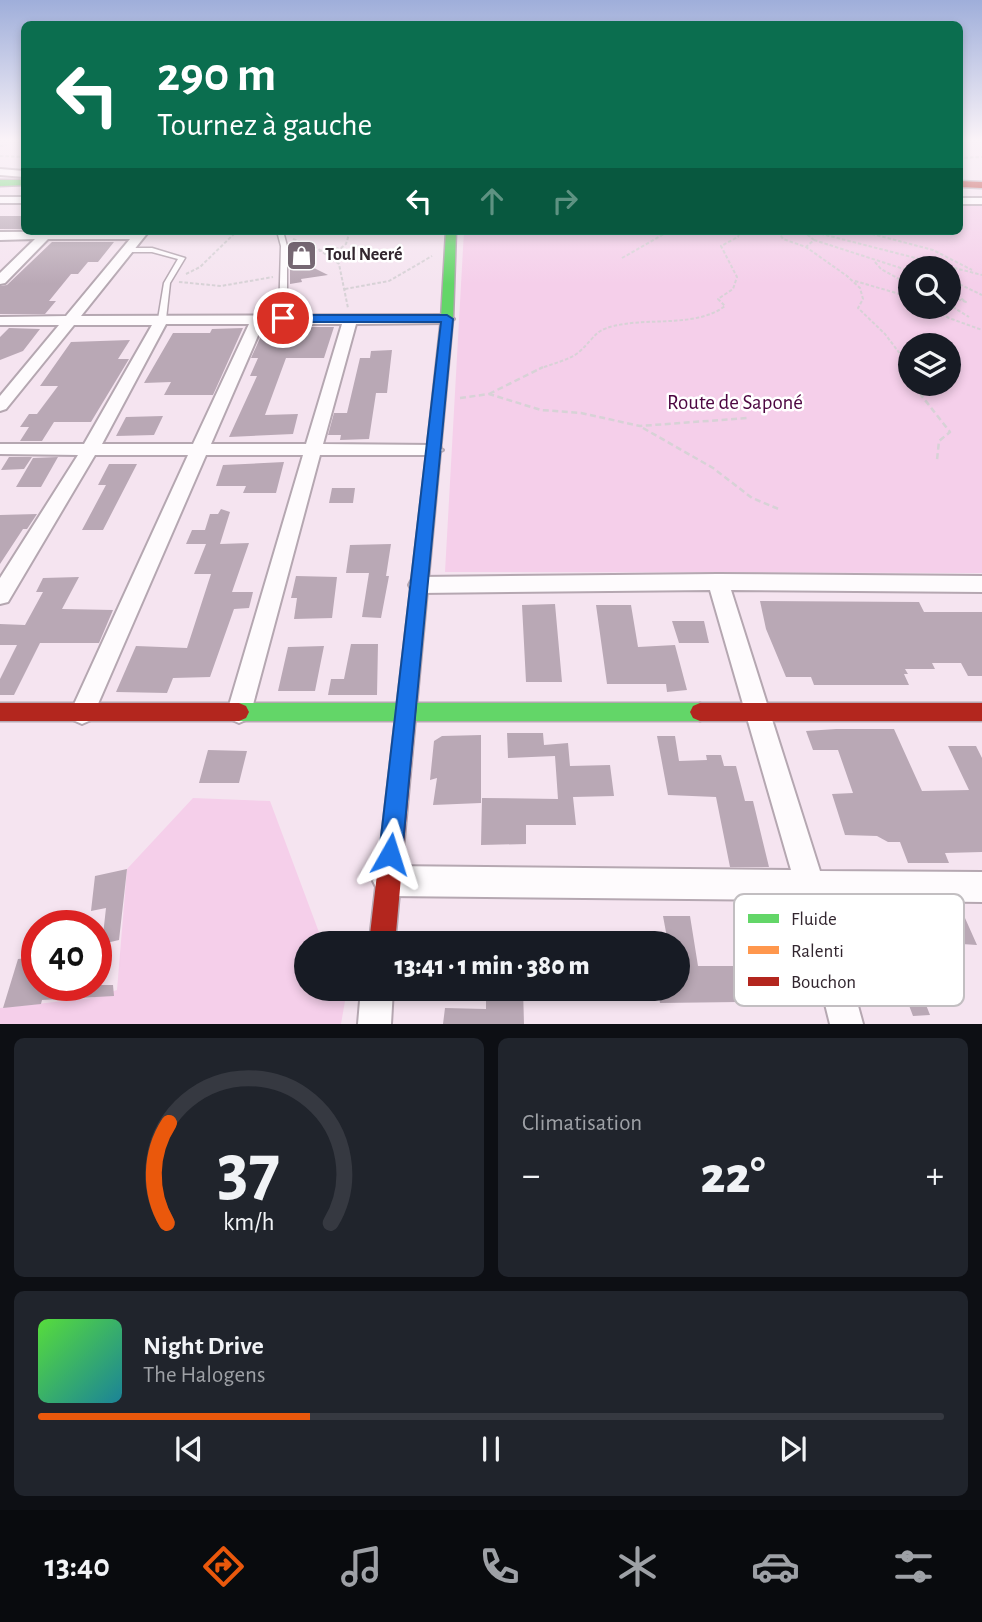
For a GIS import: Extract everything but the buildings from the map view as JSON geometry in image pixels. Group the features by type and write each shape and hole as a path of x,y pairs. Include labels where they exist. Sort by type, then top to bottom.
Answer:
{"street":[{"path":"0,189 21,189"},
{"path":"963,191 982,191"},
{"path":"0,200 21,200"},
{"path":"963,201 982,201"},
{"path":"0,236 77,235"},
{"path":"0,406 139,235"},
{"path":"0,280 45,236"},
{"path":"383,931 447,319 451,239"},
{"path":"0,596 90,449 162,319"},
{"path":"82,713 258,319"},
{"path":"239,712 350,319"},
{"path":"0,321 447,319"},
{"path":"0,449 434,450"},
{"path":"420,585 718,582 982,584"},
{"path":"718,582 812,894"},
{"path":"0,712 982,712"},
{"path":"388,881 982,887"},
{"path":"374,1024 376,1001"},
{"path":"842,1006 847,1024"}],"lane":[{"path":"281,235 284,259 283,318"},
{"path":"128,250 152,250 182,258 167,284 162,319"}],"path":[{"path":"233,235 200,267 173,281 221,286 283,276"},
{"path":"285,235 321,251 339,264 350,319"},
{"path":"284,259 341,248 346,244 349,235"},
{"path":"622,258 662,235"},
{"path":"489,394 518,378 578,353 594,333 604,329 622,324 717,312 725,306 718,299 733,289 737,277 721,246 739,235"},
{"path":"780,235 783,239 806,247 860,288 863,299 858,307 898,351"},
{"path":"808,235 814,240 898,267"},
{"path":"828,235 906,256"},
{"path":"877,235 937,250 959,260 973,271"},
{"path":"345,289 389,281 451,239"},
{"path":"806,247 814,240"},
{"path":"873,260 881,269 898,278"},
{"path":"961,269 982,275"},
{"path":"851,280 898,294"},
{"path":"961,285 982,295"},
{"path":"961,312 969,317"},
{"path":"952,319 982,330"},
{"path":"439,399 489,394 541,410 581,413 640,426 748,418"},
{"path":"922,396 950,432 939,442 937,460"},
{"path":"640,426 713,468 752,498 781,510"}],"green space":[{"name":"Route de Saponé","path":"963,205 982,205 982,573 445,572 464,235 963,235"},
{"path":"193,798 270,801 319,931 294,931 294,1001 345,1001 341,1024 0,1024 0,1008 64,1001 112,1001 112,992 117,990 127,869"}],"traffic: fast":[{"path":"434,447 447,319 451,235"},
{"path":"239,712 700,712"}],"traffic: slow":[{"path":"407,703 434,447"}],"traffic: jam":[{"path":"383,931 407,703"},
{"path":"0,712 239,712"},
{"path":"700,712 982,712"}],"place":[{"name":"Toul Neeré","path":"302,255"}],"route":[{"path":"283,318 447,319 390,854"}]}
